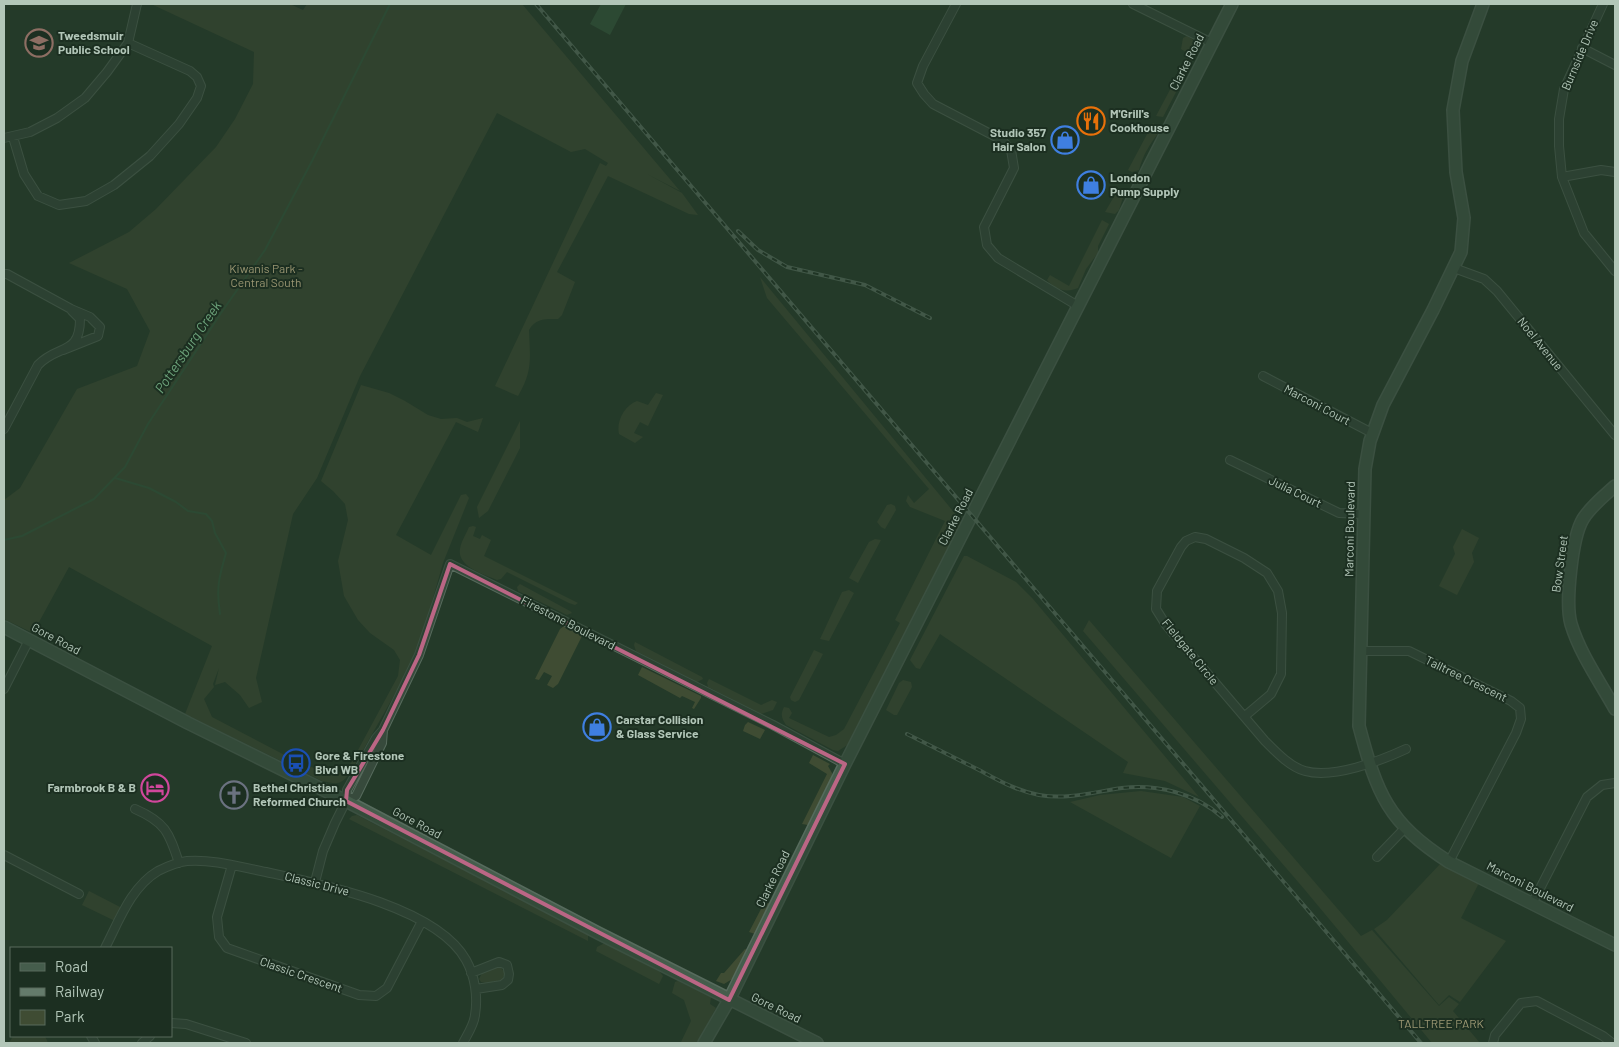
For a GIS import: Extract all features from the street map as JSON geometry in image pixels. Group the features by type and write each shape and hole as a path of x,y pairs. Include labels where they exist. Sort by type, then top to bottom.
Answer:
{"main road":[{"name":"Clarke Road","path":"704,1043 729,1000 845,764 1232,4"},
{"name":"Marconi Boulevard","path":"1483,4 1462,61 1453,110 1456,172 1464,218 1461,252 1383,405 1372,433 1365,469 1359,726 1369,764 1381,795 1396,818 1429,849 1449,862 1533,902 1615,945"},
{"name":"Bow Street","path":"1615,486 1597,502 1583,520 1576,536 1568,598 1570,622 1577,640 1615,709"},
{"name":"Gore Road","path":"4,627 188,723 346,801 598,933 817,1043"}],"street":[{"path":"4,138 30,132 57,118 85,98 128,43 137,4"},
{"path":"956,4 923,66 917,83 933,104 1002,140 1010,150 1014,168 984,227 987,245 998,258 1078,306"},
{"path":"1133,4 1212,44"},
{"name":"Burnside Drive","path":"1602,4 1564,90 1559,119 1559,146 1562,177 1584,233 1615,271"},
{"path":"13,137 24,174 38,196 59,205 86,201 114,185 150,156 179,124 197,98 201,86 197,77 190,71 128,43"},
{"path":"1582,48 1615,65"},
{"path":"1562,177 1601,170 1615,172"},
{"name":"Noel Avenue","path":"1454,268 1484,279 1497,292 1615,435"},
{"path":"4,274 90,317 100,327 98,336 45,357 38,365 4,429"},
{"path":"63,350 77,341 80,332 80,319 71,309"},
{"name":"Marconi Court","path":"1263,376 1372,433"},
{"name":"Julia Court","path":"1230,460 1339,513 1364,514"},
{"name":"Fieldgate Circle","path":"1244,716 1271,694 1281,674 1282,613 1278,591 1266,573 1244,558 1206,539 1195,537 1186,541 1181,547 1156,591 1156,609 1166,625 1265,741 1283,757 1305,771 1332,773 1369,764 1406,749"},
{"name":"Firestone Boulevard","path":"315,882 335,823 346,801 356,796 382,743 383,730 419,655 450,564 773,725 845,764"},
{"path":"4,689 29,640"},
{"name":"Talltree Crescent","path":"1361,651 1408,651 1511,701 1520,708 1521,719 1516,733 1449,862"},
{"path":"1533,902 1587,797 1602,785 1615,783"},
{"path":"135,809 159,822 168,833 178,863"},
{"path":"1377,857 1405,828"},
{"path":"4,855 79,894"},
{"name":"Classic Drive","path":"106,947 131,898 143,883 158,872 178,863 203,861 232,865 315,882 370,898 422,922 440,932 454,943 466,960 476,990 475,1017 463,1043"},
{"name":"Classic Crescent","path":"232,865 217,917 218,937 227,948 359,995 376,996 388,988 422,922"},
{"path":"471,973 499,962 507,965 508,980 502,985 476,990"},
{"path":"1493,1043 1495,1035 1521,1004 1537,1001 1603,1036 1612,1043"},
{"path":"172,1023 186,1024 217,1032 246,1043"}],"highlighted area":[{"path":"450,564 845,764 729,1000 346,801 347,790 383,730 419,655"}],"green space":[{"name":"Kiwanis Park - Central South","path":"151,4 290,4 303,10 307,4 522,4 680,191 647,174 682,193 698,215 689,214 608,176 557,272 575,282 562,315 558,319 538,321 529,330 530,364 523,387 518,396 495,386 600,163 606,166 608,163 585,149 571,152 497,113 360,376 317,478 293,514 256,678 262,702 249,708 240,695 225,682 215,685 219,668 213,684 214,687 204,699 212,717 298,762 327,773 340,772 351,763 398,676 400,660 394,650 370,633 358,620 344,596 338,561 348,520 345,504 321,481 361,385 389,393 428,415 441,419 457,418 467,422 483,418 478,432 456,422 396,535 431,555 461,495 466,494 469,498 443,563 416,650 400,685 350,773 344,780 338,783 322,781 185,714 212,646 69,567 33,633 4,619 4,500 20,488 77,389 137,366 150,331 127,289 69,263 129,232 156,209 216,147 235,119 253,84 254,52"},
{"path":"1187,36 1192,39 1198,50 1163,117 1156,116 1189,54 1181,49 1183,38"},
{"path":"1153,123 1159,127 1160,131 1147,149 1139,170 1132,172 1128,170"},
{"path":"1119,188 1125,191 1119,210 1115,214 1105,212"},
{"path":"1102,220 1109,224 1098,246 1098,253 1086,269 1078,288 1074,290 1061,290 1054,286 1047,280 1050,275 1069,286"},
{"path":"760,277 962,522 849,744 838,751 786,725 782,717 784,707 789,708 792,713 789,718 829,737 836,735 844,729 900,623 895,620 945,521 910,507 906,501 908,495 914,503 929,489 767,298"},
{"path":"656,393 663,395 648,426 640,422 634,433 643,437 635,443 619,434 620,419 625,410 637,401 648,405"},
{"path":"520,421 520,448 488,511 479,518 477,507"},
{"path":"887,505 895,506 896,510 885,529 877,522"},
{"path":"469,527 476,527 473,536 480,539 482,535 491,540 484,556 578,603 575,605 569,603 507,572 501,579 497,580 472,569 463,561 460,549"},
{"path":"1462,529 1479,538 1472,553 1474,562 1457,595 1439,586 1455,554 1453,547"},
{"path":"875,539 881,540 858,583 849,578 869,542"},
{"path":"964,556 1016,582 1033,599 1199,797 1165,781 1123,773 1128,762 940,634 920,669 916,668 910,660"},
{"path":"520,584 572,613 567,615 518,591 517,587"},
{"path":"849,590 854,593 829,641 820,639 842,592"},
{"name":"TALLTREE PARK","path":"1089,620 1361,936 1372,930 1439,1006 1449,997 1459,1004 1453,1011 1480,1043 1432,1043 1305,890 1083,631"},
{"path":"564,626 582,636 558,684 553,688 547,685 552,676 544,672 539,680 535,679 560,629"},
{"path":"635,642 703,679 697,682 636,651"},
{"path":"814,650 823,654 799,700 795,702 790,697"},
{"path":"642,667 701,696 694,709 692,708 695,702 682,696 680,698 638,675"},
{"path":"709,679 761,705 772,700 777,702 773,710 761,714 708,687"},
{"path":"903,680 911,682 912,687 897,715 894,715 886,710 899,683"},
{"path":"748,722 765,730 760,739 743,731"},
{"path":"813,755 830,764 828,766 832,773 832,779 808,825 802,824 827,774 809,763"},
{"path":"1141,791 1183,797 1200,806 1171,858 1070,802 1100,795"},
{"path":"357,815 588,934 588,941 349,819"},
{"path":"1443,861 1480,881 1461,918 1506,941 1460,1002 1449,995 1439,1005 1374,929 1387,920"},
{"path":"89,891 122,908 115,921 82,905"},
{"path":"770,902 755,934 749,932 762,907"},
{"path":"607,942 660,972 663,976 659,984 596,951 597,947"},
{"path":"745,949 747,950 734,978 724,984 716,981 721,973 724,973"},
{"path":"496,967 501,968 505,973 502,980 487,983 481,982 479,979 482,973"},
{"path":"678,981 711,997 710,1004 716,1008 697,1043 681,1042 691,1021 684,1000 672,993 675,982"},
{"path":"12,1037 45,1037 48,1043 9,1043"}],"shaded area":[{"path":"601,4 626,4 610,35 590,24"}],"waterway":[{"name":"Pottersburg Creek","path":"4,540 22,536 94,499 125,467 148,424 265,250 312,161 390,4"},
{"path":"115,478 149,488 176,502 188,511 206,514 212,521 215,533 226,553 219,583 220,614"}],"railway":[{"path":"536,4 1421,1043"},
{"path":"738,231 758,250 787,267 865,285 930,318"},
{"path":"907,734 1015,788 1031,793 1060,797 1122,788 1149,787 1188,796 1222,817"}],"place":[{"name":"Tweedsmuir Public School","path":"39,43"},
{"name":"M'Grill's Cookhouse","path":"1091,121"},
{"name":"Studio 357 Hair Salon","path":"1065,140"},
{"name":"London Pump Supply","path":"1091,185"},
{"name":"Carstar Collision & Glass Service","path":"597,727"},
{"name":"Gore & Firestone Blvd WB","path":"296,763"},
{"name":"Farmbrook B & B","path":"155,788"},
{"name":"Bethel Christian Reformed Church","path":"234,795"}]}
